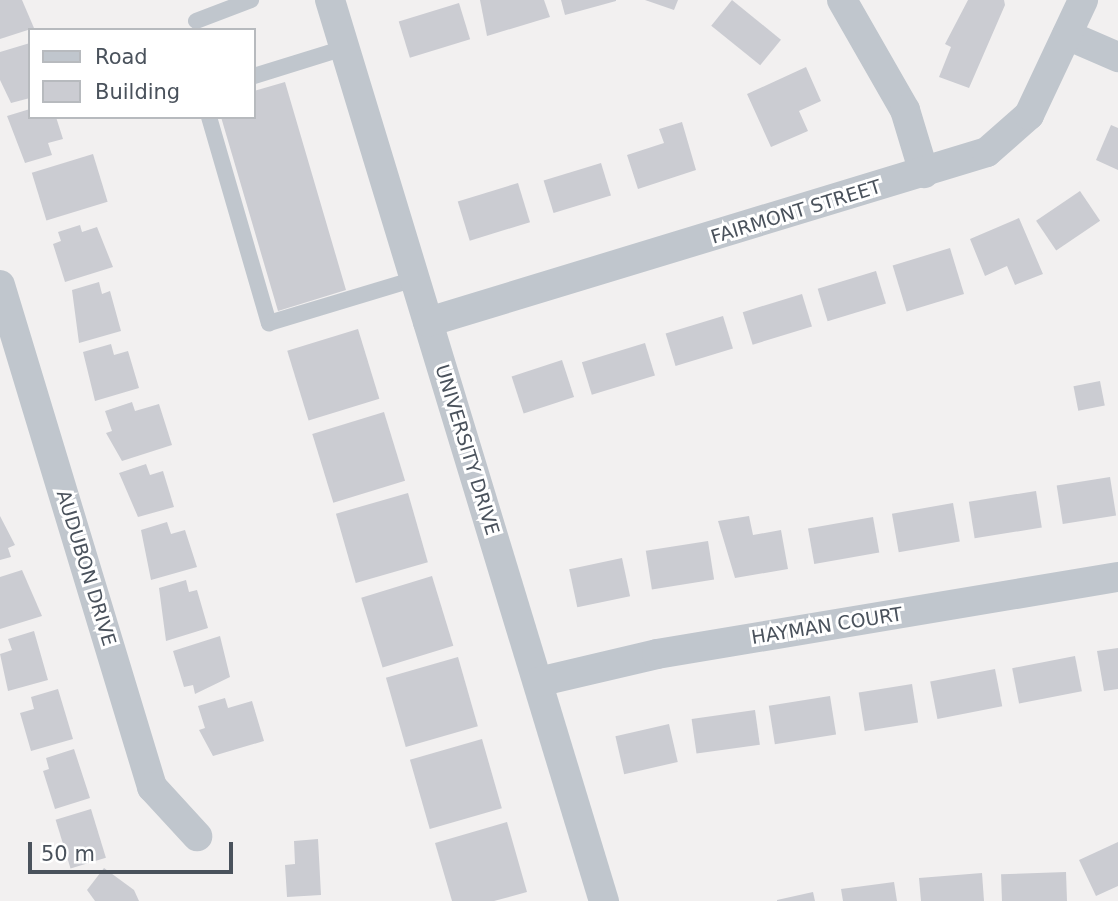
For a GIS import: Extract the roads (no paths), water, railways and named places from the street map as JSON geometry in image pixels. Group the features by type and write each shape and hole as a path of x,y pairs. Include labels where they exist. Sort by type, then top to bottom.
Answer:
{"street":[{"name":"UNIVERSITY DRIVE","path":"330,0 604,901"},
{"path":"842,0 867,33 905,110 924,173"},
{"name":"FAIRMONT STREET","path":"428,322 987,152 1009,137 1043,90 1083,0"},
{"path":"1067,35 1118,57"},
{"name":"AUDUBON DRIVE","path":"0,285 152,787 197,836"},
{"name":"HAYMAN COURT","path":"538,682 657,654 1118,577"}],"lane":[{"path":"196,21 251,0"},
{"path":"256,75 344,48"},
{"path":"210,119 269,323 415,279"}]}
